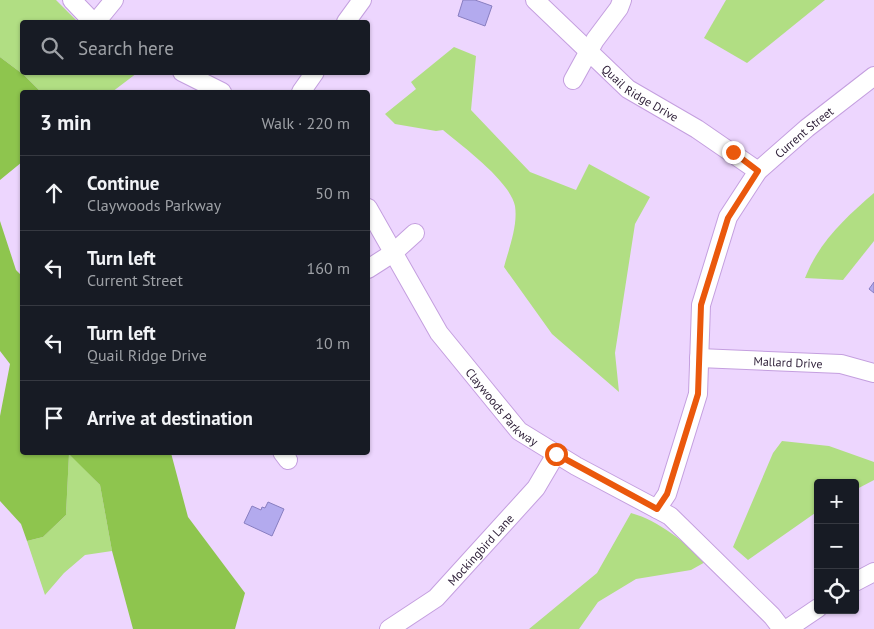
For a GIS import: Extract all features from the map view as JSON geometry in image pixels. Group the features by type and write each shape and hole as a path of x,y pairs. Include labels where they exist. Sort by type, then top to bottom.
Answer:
{"street":[{"path":"72,0 92,20"},
{"path":"96,20 114,0"},
{"path":"347,20 362,0"},
{"name":"Quail Ridge Drive","path":"535,0 628,89 697,129 758,171"},
{"path":"573,80 588,50 619,8 622,0"},
{"path":"188,75 218,90"},
{"path":"302,90 313,75"},
{"name":"Current Street","path":"657,509 667,494 698,394 701,305 728,218 758,171 807,128 874,76"},
{"name":"Claywoods Parkway","path":"370,212 439,333 520,431 556,454 670,516 772,616 782,629"},
{"path":"370,268 393,253 415,234"},
{"name":"Mallard Drive","path":"699,358 841,364 874,373"},
{"name":"Mockingbird Lane","path":"389,629 436,598 536,488 556,454"},
{"path":"859,580 874,572"},
{"path":"787,629 814,611"}],"green space":[{"path":"0,0 56,0 76,20 20,20 20,72 0,57"},
{"path":"726,0 825,0 747,63 704,38"},
{"path":"454,47 476,56 471,110 530,172 576,190 589,164 650,197 635,224 615,353 619,392 552,334 504,267 516,214 511,196 495,175 443,130 436,131 395,124 385,114 416,89 411,82"},
{"path":"0,57 20,72 20,75 24,75 39,90 20,90 20,164 0,180"},
{"path":"24,75 134,75 115,90 39,90"},
{"path":"874,193 874,241 843,280 805,278 825,242 843,221"},
{"path":"0,221 16,270 20,274 20,455 69,455 66,515 43,537 27,541 21,524 0,501 0,416 10,364 0,351"},
{"path":"782,441 829,446 874,462 874,480 859,488 859,479 814,479 814,514 748,560 733,547 773,453"},
{"path":"69,455 71,455 100,485 112,551 85,555 64,573 45,595 27,541 43,537 66,515"},
{"path":"70,455 172,455 188,517 245,593 235,629 133,629 112,551 100,485"},
{"path":"631,513 662,527 707,561 691,570 636,579 598,602 579,629 529,629 597,573"}],"building":[{"path":"463,0 475,0 492,6 485,26 458,16"},
{"path":"874,282 874,293 869,289"},
{"path":"268,502 284,509 272,536 244,523 252,506 261,510 262,507 265,508"}],"route":[{"path":"556,454 657,509 667,494 698,394 701,305 728,218 758,171 733,152"}]}
